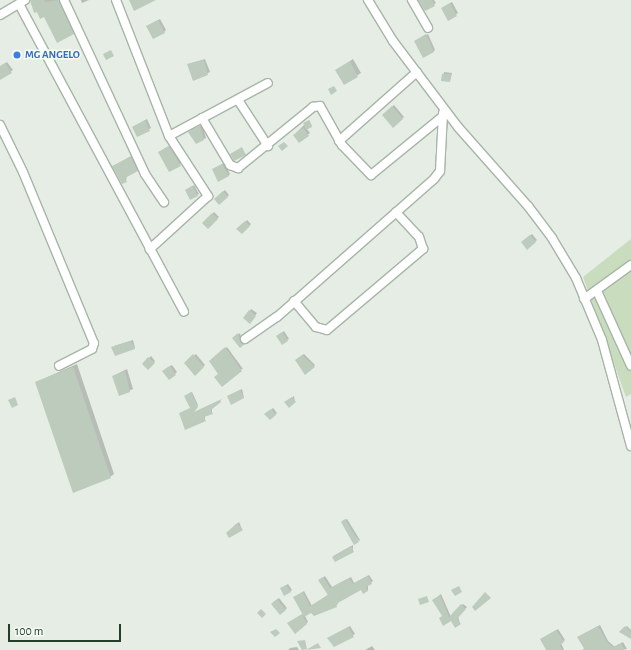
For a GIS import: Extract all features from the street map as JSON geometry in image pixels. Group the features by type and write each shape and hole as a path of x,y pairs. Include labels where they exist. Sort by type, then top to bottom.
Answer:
{"street":[{"path":"64,0 145,174 164,202"},
{"path":"116,0 169,136 208,196 150,249"},
{"path":"368,0 393,41 417,72 443,112 528,206 552,238 576,278 602,340 631,446"},
{"path":"412,0 428,28"},
{"path":"0,15 22,2 184,312"},
{"path":"339,141 417,72"},
{"path":"169,136 268,84"},
{"path":"238,100 268,146"},
{"path":"202,118 234,168 242,166 318,106 339,141 371,175 443,112"},
{"path":"245,339 277,317 434,179 440,170 443,112"},
{"path":"0,125 23,172 94,343 92,349 60,366"},
{"path":"294,301 316,327 327,330 423,249 419,237 396,212"},
{"path":"584,299 631,265"},
{"path":"597,291 631,366"}],"green space":[{"path":"631,239 631,394 626,397 583,277"}],"building":[{"path":"30,0 44,0 45,2 59,0 74,34 57,43 44,17 40,19 37,12 34,13"},
{"path":"129,0 156,0 134,11"},
{"path":"418,0 432,0 435,6 425,11"},
{"path":"450,3 457,16 448,21 441,8"},
{"path":"158,20 165,33 153,39 146,26"},
{"path":"426,34 434,52 423,58 414,41"},
{"path":"111,50 114,56 106,60 103,54"},
{"path":"204,60 208,75 193,81 187,64"},
{"path":"350,61 358,77 344,85 335,70"},
{"path":"5,63 12,73 0,80 0,66"},
{"path":"442,74 451,74 450,82 441,81"},
{"path":"334,86 337,91 331,95 328,89"},
{"path":"392,106 403,119 393,128 382,115"},
{"path":"145,120 150,131 137,137 132,127"},
{"path":"309,120 312,127 306,130 303,123"},
{"path":"200,126 204,140 196,144 188,132"},
{"path":"303,128 309,136 299,143 293,135"},
{"path":"284,142 288,146 282,151 278,146"},
{"path":"169,146 181,166 169,172 158,152"},
{"path":"242,147 246,155 234,161 230,154"},
{"path":"131,157 138,171 125,178 127,182 122,184 112,166"},
{"path":"222,164 229,176 218,182 212,169"},
{"path":"192,186 198,196 190,200 185,190"},
{"path":"223,191 228,197 219,205 214,199"},
{"path":"212,213 218,219 208,229 202,223"},
{"path":"245,221 250,226 242,234 236,229"},
{"path":"530,235 536,242 527,250 521,242"},
{"path":"249,310 256,316 250,324 243,318"},
{"path":"282,332 288,341 282,345 276,336"},
{"path":"238,333 240,342 245,344 240,348 232,338"},
{"path":"131,341 135,349 115,356 111,347"},
{"path":"225,347 242,371 222,387 214,377 218,374 209,361"},
{"path":"193,354 204,367 195,376 184,363"},
{"path":"302,355 315,367 305,375 295,360"},
{"path":"148,357 155,363 148,370 142,364"},
{"path":"170,366 176,375 169,380 162,371"},
{"path":"73,367 111,478 73,493 35,382"},
{"path":"125,371 130,392 119,396 112,376"},
{"path":"240,390 244,398 231,405 227,396"},
{"path":"191,392 198,407 194,412 220,400 221,402 211,410 213,414 204,417 206,421 185,430 179,413 190,408 184,396"},
{"path":"15,397 18,405 12,408 8,400"},
{"path":"292,397 296,402 289,408 284,402"},
{"path":"271,409 276,415 270,420 264,414"},
{"path":"345,519 359,542 354,545 341,522"},
{"path":"237,523 243,530 229,538 226,533"},
{"path":"351,546 354,552 335,562 332,557"},
{"path":"368,576 372,584 366,587 368,591 363,594 361,590 336,604 337,607 314,616 311,613 304,617 293,597 303,592 310,606 328,595 318,580 323,577 330,588 349,578 353,584"},
{"path":"286,585 291,592 284,596 280,588"},
{"path":"459,586 462,592 455,596 451,590"},
{"path":"485,592 491,598 475,611 472,607"},
{"path":"440,595 449,617 461,604 466,609 457,619 461,624 455,628 451,621 443,626 439,618 442,616 432,600"},
{"path":"427,596 429,602 420,605 418,599"},
{"path":"277,599 286,610 280,615 271,604"},
{"path":"261,609 266,614 262,618 257,613"},
{"path":"302,614 307,624 295,634 287,623"},
{"path":"598,626 607,642 613,647 621,643 625,650 585,650 577,637"},
{"path":"625,626 631,632 631,639 619,632"},
{"path":"348,627 354,637 334,647 327,638"},
{"path":"276,629 280,633 275,637 270,632"},
{"path":"556,630 564,642 560,645 562,650 546,650 540,639"},
{"path":"305,640 307,649 302,650 297,641"},
{"path":"318,643 321,648 306,650"}],"place":[{"name":"MG ANGELO","path":"17,55"}]}
